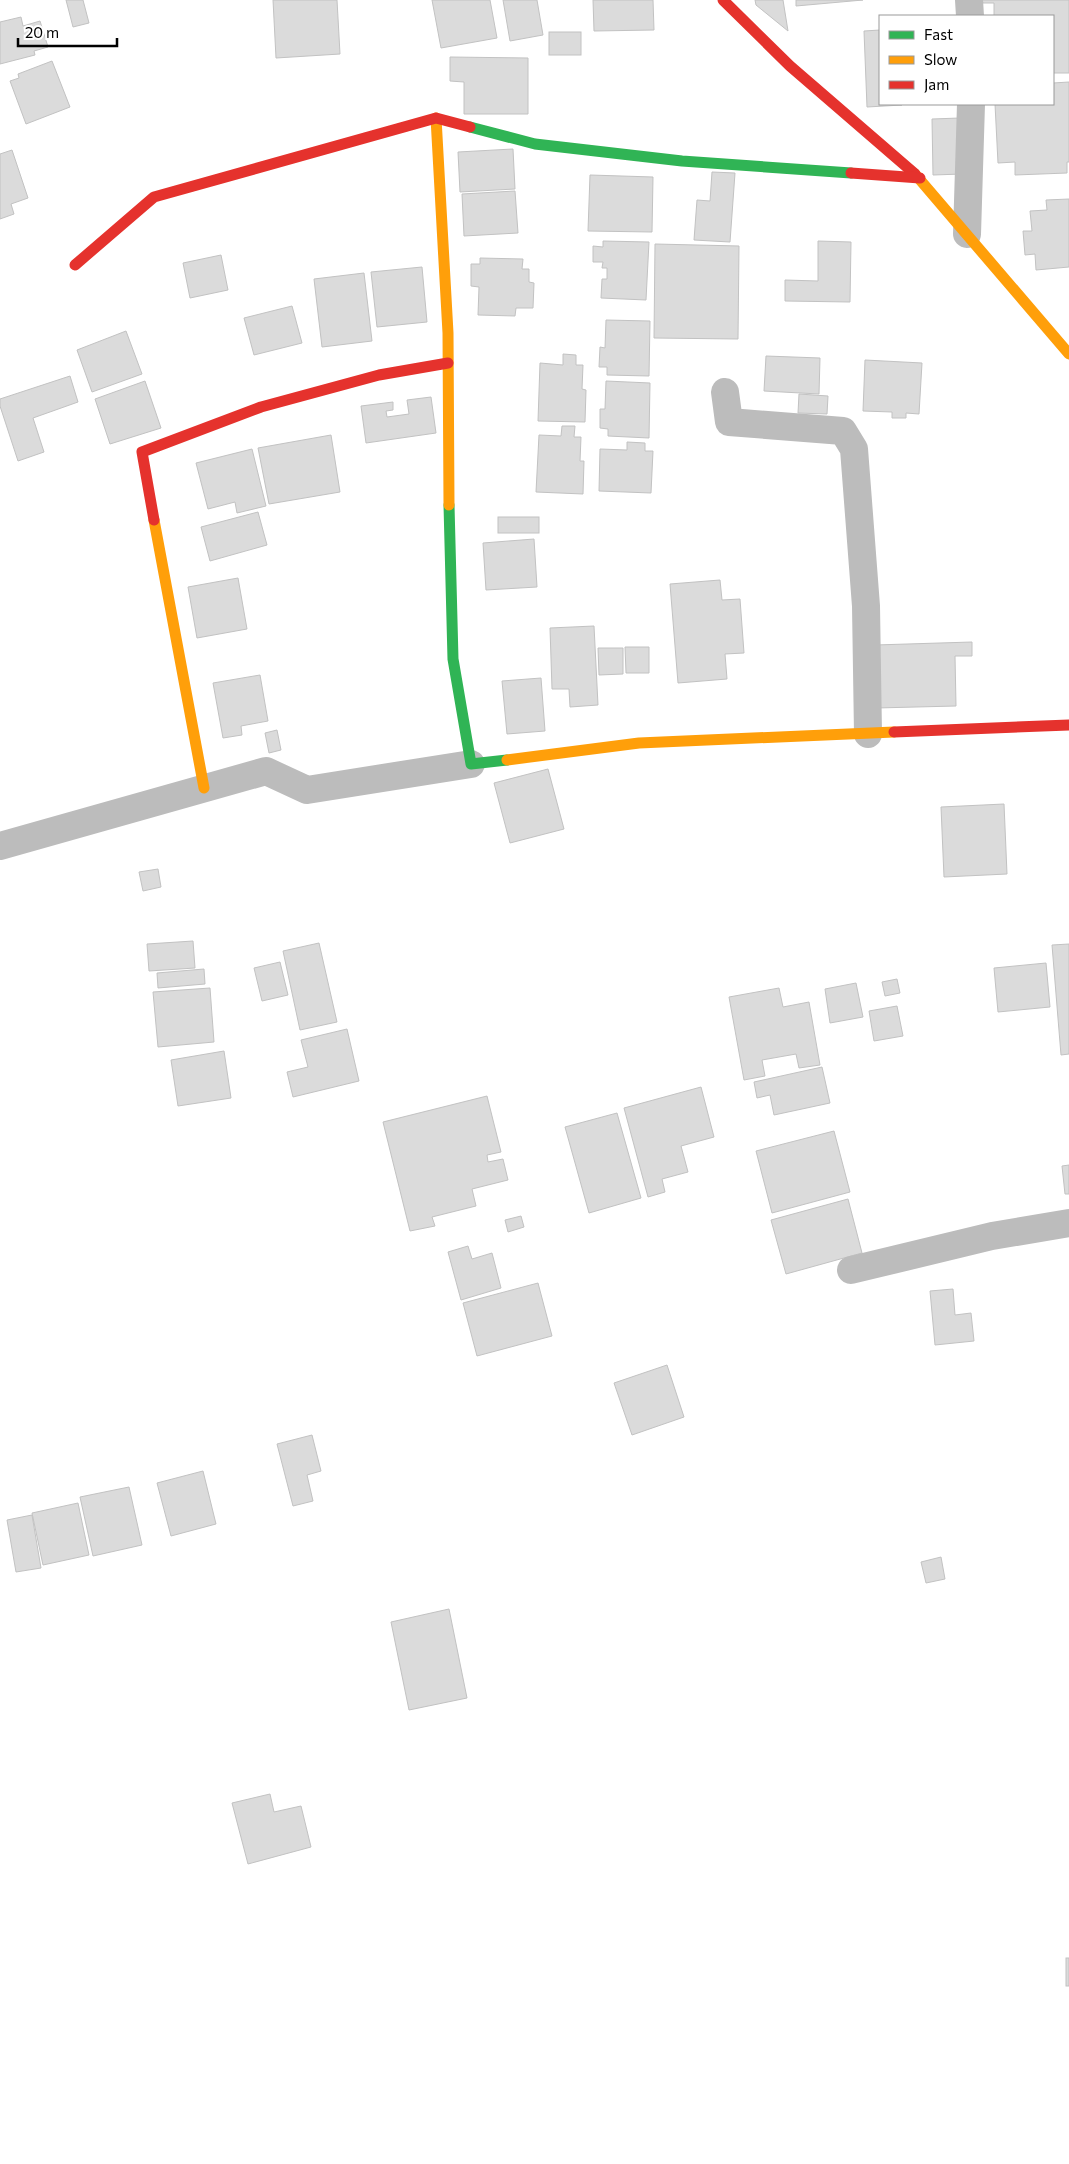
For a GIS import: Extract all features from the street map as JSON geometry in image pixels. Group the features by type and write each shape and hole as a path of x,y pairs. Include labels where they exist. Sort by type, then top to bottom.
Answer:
{"street":[{"path":"723,0 790,66 920,178 1069,354"},
{"path":"969,0 970,15"},
{"path":"967,234 971,105"},
{"path":"75,265 154,197 436,118 535,144 682,161 920,178"},
{"path":"436,118 448,364 453,659 471,764"},
{"path":"204,788 142,452 261,407 379,375 448,364"},
{"path":"725,392 729,422 843,431 854,449 866,606 868,734"},
{"path":"0,846 266,771 307,790 471,764 639,743 1069,725"},
{"path":"851,1270 992,1236 1069,1222"}],"building":[{"path":"66,0 83,0 89,23 73,27"},
{"path":"273,0 337,0 340,54 276,58"},
{"path":"432,0 490,0 497,38 441,48"},
{"path":"503,0 537,0 543,35 510,41"},
{"path":"593,0 653,0 654,30 594,31"},
{"path":"755,0 783,0 788,31 756,5"},
{"path":"796,0 863,0 796,6"},
{"path":"982,0 1069,0 1069,73 1054,73 1054,15 994,15 994,3 983,3"},
{"path":"21,17 23,26 40,21 48,47 34,51 35,55 0,64 0,22"},
{"path":"879,30 879,105 902,105 867,107 864,31"},
{"path":"549,32 581,32 581,55 549,55"},
{"path":"450,57 528,58 528,114 464,114 464,82 450,81"},
{"path":"52,61 70,107 26,124 10,81 19,78 18,74"},
{"path":"1069,82 1069,162 1067,162 1067,173 1015,175 1015,162 998,163 995,105 1054,105 1054,83"},
{"path":"960,118 962,174 933,175 932,119"},
{"path":"513,149 515,189 460,192 458,152"},
{"path":"12,150 28,198 11,204 14,214 0,219 0,154"},
{"path":"712,172 735,173 730,242 694,240 697,200 710,201"},
{"path":"590,175 653,177 652,232 588,231"},
{"path":"515,191 518,233 464,236 462,194"},
{"path":"1069,199 1069,267 1036,270 1035,254 1025,255 1023,231 1032,231 1030,211 1047,210 1046,200"},
{"path":"603,241 649,242 646,300 601,298 602,279 607,279 607,268 602,268 603,262 593,262 593,246 603,247"},
{"path":"818,241 851,242 850,302 785,301 785,280 818,281"},
{"path":"655,244 739,246 738,339 654,338"},
{"path":"221,255 228,290 190,298 183,263"},
{"path":"480,258 523,259 522,269 529,269 529,282 534,283 533,308 516,308 515,316 478,315 479,287 471,286 471,264 480,264"},
{"path":"422,267 427,322 377,327 371,272"},
{"path":"364,273 372,341 322,347 314,279"},
{"path":"292,306 302,343 254,355 244,318"},
{"path":"606,320 650,321 649,376 607,375 607,367 599,367 600,347 605,348"},
{"path":"126,331 142,374 92,392 77,350"},
{"path":"563,354 576,355 576,365 583,365 582,389 586,390 585,422 538,421 540,363 563,365"},
{"path":"766,356 820,358 819,394 764,391"},
{"path":"865,360 922,363 919,414 906,413 906,418 892,418 892,412 863,411"},
{"path":"70,376 78,402 33,418 44,452 18,461 0,406 0,399"},
{"path":"145,381 161,428 110,444 95,399"},
{"path":"606,381 650,383 649,438 608,436 608,429 600,428 600,409 605,409"},
{"path":"799,394 828,396 827,414 798,413"},
{"path":"431,397 436,433 366,443 361,406 393,402 393,410 386,411 387,417 409,414 407,400"},
{"path":"562,426 575,426 574,437 581,437 580,461 584,461 583,494 536,492 539,435 561,436"},
{"path":"331,435 340,492 269,504 258,448"},
{"path":"627,442 645,443 645,451 653,451 651,493 599,491 600,449 627,450"},
{"path":"252,449 266,506 237,513 235,502 208,509 196,463"},
{"path":"258,512 267,545 210,561 201,527"},
{"path":"498,517 539,517 539,533 498,533"},
{"path":"534,539 537,587 486,590 483,543"},
{"path":"238,578 247,629 197,638 188,587"},
{"path":"720,580 722,600 740,599 744,653 725,654 727,679 678,683 670,584"},
{"path":"594,626 598,705 570,707 569,689 552,689 550,628"},
{"path":"972,642 972,656 955,656 956,706 876,708 875,645"},
{"path":"625,647 649,647 649,673 626,673"},
{"path":"598,648 623,648 623,674 599,675"},
{"path":"260,675 268,721 241,726 242,735 223,738 213,683"},
{"path":"541,678 545,731 507,734 502,681"},
{"path":"277,730 281,750 269,753 265,733"},
{"path":"548,769 564,829 510,843 494,783"},
{"path":"1004,804 1007,874 944,877 941,807"},
{"path":"158,869 161,887 143,891 139,872"},
{"path":"193,941 195,968 149,971 147,944"},
{"path":"319,943 337,1022 300,1030 283,951"},
{"path":"1069,944 1069,1054 1061,1055 1052,945"},
{"path":"280,962 288,995 262,1001 254,968"},
{"path":"1046,963 1050,1007 998,1012 994,968"},
{"path":"204,969 205,984 158,988 157,973"},
{"path":"897,979 900,993 885,996 882,982"},
{"path":"856,983 863,1017 830,1023 825,989"},
{"path":"210,988 214,1042 158,1047 153,992"},
{"path":"779,988 783,1007 809,1002 820,1065 799,1068 796,1054 762,1060 765,1076 744,1080 729,997"},
{"path":"897,1006 903,1036 874,1041 869,1011"},
{"path":"347,1029 359,1081 293,1097 287,1072 308,1067 301,1040"},
{"path":"224,1051 231,1098 178,1106 171,1060"},
{"path":"822,1067 830,1103 774,1115 770,1095 757,1098 754,1082"},
{"path":"701,1087 714,1137 681,1146 688,1172 662,1179 665,1192 648,1197 624,1108"},
{"path":"487,1096 501,1152 487,1155 488,1162 503,1159 508,1180 472,1189 476,1206 432,1217 435,1226 410,1231 383,1122"},
{"path":"617,1113 641,1198 589,1213 565,1127"},
{"path":"834,1131 850,1192 772,1213 756,1151"},
{"path":"1069,1165 1069,1194 1065,1194 1062,1166"},
{"path":"848,1199 862,1253 786,1274 771,1220"},
{"path":"521,1216 524,1227 508,1232 505,1220"},
{"path":"468,1246 472,1259 492,1253 501,1288 461,1300 448,1252"},
{"path":"538,1283 552,1336 477,1356 463,1303"},
{"path":"953,1289 955,1315 971,1313 974,1341 935,1345 930,1291"},
{"path":"667,1365 684,1417 632,1435 614,1383"},
{"path":"312,1435 321,1471 307,1475 313,1501 293,1506 277,1444"},
{"path":"203,1471 216,1524 171,1536 157,1483"},
{"path":"129,1487 142,1545 93,1556 80,1497"},
{"path":"78,1503 89,1555 43,1565 32,1513"},
{"path":"32,1515 41,1568 16,1572 7,1520"},
{"path":"941,1557 945,1579 926,1583 921,1562"},
{"path":"449,1609 467,1698 409,1710 391,1622"},
{"path":"270,1794 274,1812 301,1806 311,1847 248,1864 232,1803"},
{"path":"1066,1958 1069,1958 1069,1986 1066,1986"}],"traffic: fast":[{"path":"470,127 535,144 682,161 851,173"},
{"path":"449,505 453,659 471,764 507,760"}],"traffic: slow":[{"path":"436,118 448,333 449,505"},
{"path":"915,174 1069,354"},
{"path":"154,520 204,788"},
{"path":"507,760 639,743 894,732"}],"traffic: jam":[{"path":"723,0 790,66 915,174"},
{"path":"75,265 154,197 436,118 470,127"},
{"path":"851,173 920,178"},
{"path":"154,520 142,452 261,407 379,375 448,363"},
{"path":"894,732 1069,725"}]}
